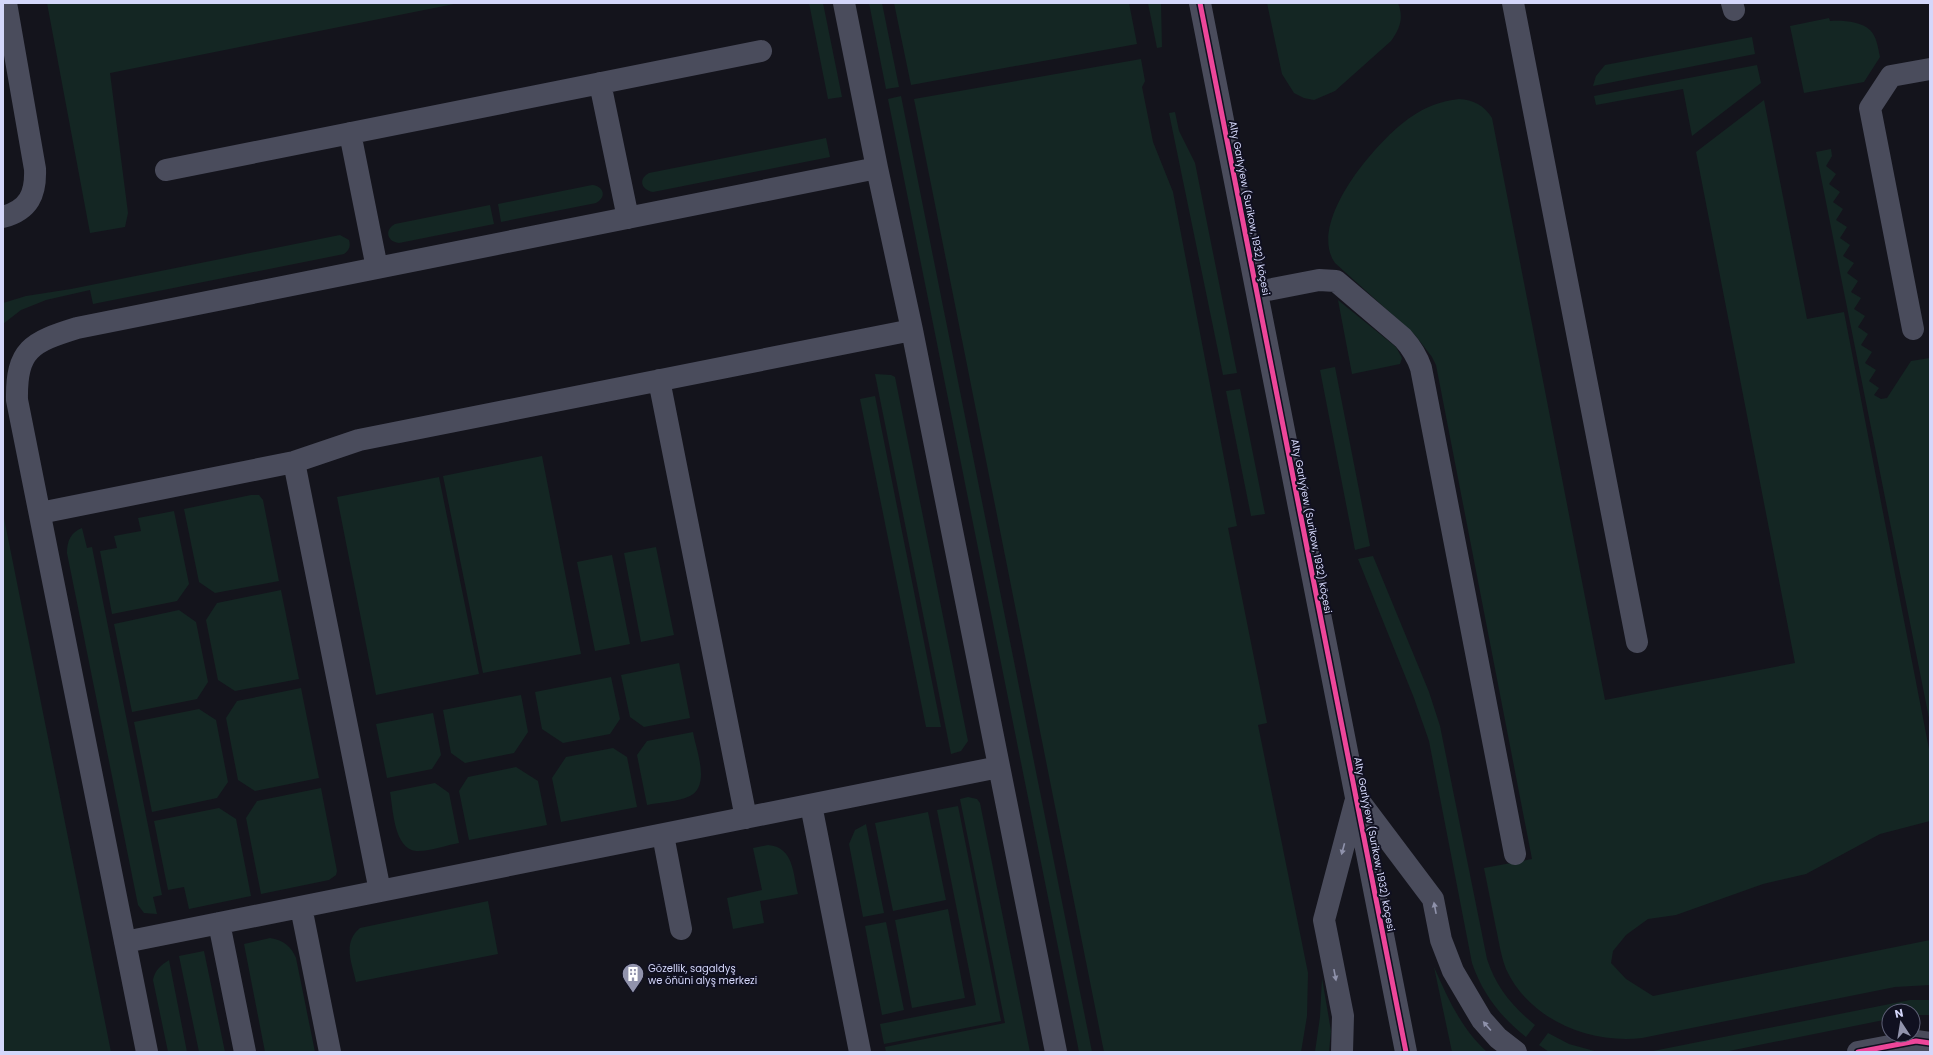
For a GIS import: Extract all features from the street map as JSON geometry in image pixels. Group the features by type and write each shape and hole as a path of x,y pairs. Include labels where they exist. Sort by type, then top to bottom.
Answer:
{"street":[{"path":"3,218 25,206 36,186 35,169 6,3"},
{"path":"844,3 877,168 912,330 1056,1052"},
{"name":"Alty Garlyýew (Surikow, 1932) köçesi","path":"1200,3 1406,1052"},
{"path":"1513,3 1637,642"},
{"path":"166,170 761,51"},
{"path":"1913,329 1870,108 1891,76 1930,69"},
{"path":"600,83 628,218"},
{"path":"350,133 377,268"},
{"path":"147,1052 17,400 16,380 22,360 33,347 47,337 77,328 877,168"},
{"path":"1257,292 1319,280 1336,281 1403,338 1413,349 1422,376 1515,854"},
{"path":"40,513 294,462 360,440 912,330"},
{"path":"659,380 746,818"},
{"path":"294,462 380,891"},
{"path":"125,942 999,767"},
{"path":"1342,1052 1343,1016 1324,920 1357,798"},
{"path":"1357,798 1433,899 1441,940 1453,971 1482,1020 1498,1038 1516,1052"},
{"path":"811,805 860,1052"},
{"path":"663,835 681,929"},
{"path":"301,907 330,1052"},
{"path":"219,923 245,1052"},
{"path":"1858,1052 1916,1040 1930,1042"}],"green space":[{"path":"47,3 459,3 110,73 128,213 125,227 90,233"},
{"path":"809,3 823,3 842,97 828,99"},
{"path":"869,3 882,3 899,87 886,89"},
{"path":"894,3 1129,3 1137,44 911,85"},
{"path":"1148,3 1161,3 1162,47 1157,48"},
{"path":"1267,3 1398,3 1401,18 1397,32 1391,41 1335,91 1314,100 1304,98 1294,93 1282,74"},
{"path":"1829,18 1830,21 1856,23 1870,30 1877,43 1880,57 1864,82 1804,93 1790,26"},
{"path":"1752,37 1755,54 1593,86 1596,76 1605,65"},
{"path":"1141,59 1145,81 1142,87 1153,142 1173,192 1237,526 1228,528 1267,723 1258,725 1308,973 1307,1016 1301,1052 1104,1052 914,99"},
{"path":"1757,65 1761,83 1692,136 1683,89 1596,105 1594,96"},
{"path":"901,96 1092,1052 1079,1052 888,99"},
{"path":"1459,99 1478,104 1489,113 1492,118 1605,700 1795,663 1696,152 1764,100 1807,319 1844,312 1930,754 1930,821 1880,834 1806,874 1763,884 1676,915 1648,919 1626,935 1613,951 1611,963 1626,979 1653,996 1930,940 1930,985 1895,987 1642,1038 1622,1039 1602,1037 1582,1032 1563,1025 1545,1015 1516,987 1506,969 1500,949 1484,868 1532,859 1436,365 1432,357 1415,335 1335,263 1329,246 1330,226 1338,205 1350,183 1381,143 1397,128 1422,110 1440,103"},
{"path":"1175,112 1179,131 1195,163 1237,373 1223,375 1169,113"},
{"path":"826,138 830,157 653,192 646,189 642,184 643,178 649,173"},
{"path":"1831,149 1832,156 1826,166 1836,174 1829,184 1840,192 1833,202 1843,209 1836,220 1847,227 1840,238 1850,245 1843,256 1854,263 1847,273 1858,281 1851,292 1861,298 1854,309 1865,316 1858,327 1868,334 1861,345 1872,352 1865,363 1876,370 1869,381 1879,388 1874,395 1881,399 1887,398 1911,361 1930,358 1930,723 1816,152"},
{"path":"592,185 599,187 603,192 602,198 596,203 501,222 498,204"},
{"path":"490,205 494,224 399,243 392,240 388,235 389,229 395,224"},
{"path":"340,235 350,242 349,248 344,254 93,304 90,290 46,300 21,310 3,324 3,303 26,296 71,289"},
{"path":"1338,300 1396,347 1402,358 1400,364 1352,374"},
{"path":"1335,367 1370,546 1355,550 1320,370"},
{"path":"875,374 891,375 895,377 968,741 961,751 951,754"},
{"path":"1240,389 1265,514 1251,516 1226,391"},
{"path":"875,396 941,727 926,727 860,399"},
{"path":"542,456 581,654 483,673 443,476"},
{"path":"439,477 479,674 376,695 337,497"},
{"path":"251,495 259,495 263,500 279,581 215,593 199,582 184,509"},
{"path":"174,511 189,584 177,601 112,614 100,551 117,548 114,536 141,531 138,518"},
{"path":"3,513 111,1052 3,1052"},
{"path":"82,528 87,548 92,547 162,895 153,897 157,914 144,913 138,905 67,553 70,538 75,532"},
{"path":"656,547 674,635 641,642 624,553"},
{"path":"612,555 630,644 595,651 577,562"},
{"path":"1373,556 1429,692 1440,726 1487,959 1500,987 1519,1011 1535,1025 1526,1037 1509,1022 1487,995 1476,975 1472,963 1429,741 1414,698 1358,559"},
{"path":"281,590 299,679 235,691 218,680 206,620 217,603"},
{"path":"179,610 196,622 208,682 197,699 132,712 114,624"},
{"path":"679,663 690,718 644,727 630,717 621,675"},
{"path":"611,677 620,719 610,734 563,743 542,729 535,692"},
{"path":"301,688 319,778 255,791 238,780 226,718 237,701"},
{"path":"521,695 528,732 514,753 465,763 451,753 443,710"},
{"path":"199,709 216,720 228,782 217,798 152,812 134,722"},
{"path":"433,713 441,755 432,769 387,778 376,724"},
{"path":"693,732 699,757 701,776 700,784 696,791 690,796 680,800 647,805 637,755 647,741"},
{"path":"613,748 627,757 637,807 561,822 552,778 566,757"},
{"path":"516,767 538,781 547,825 469,840 459,791 468,777"},
{"path":"435,783 449,793 459,843 426,850 416,851 409,849 403,843 396,827 390,792"},
{"path":"321,788 337,871 336,875 329,880 261,894 246,818 257,801"},
{"path":"968,797 977,799 980,803 1030,1052 886,1052 885,1047 1005,1023 960,799"},
{"path":"958,806 1001,1021 884,1044 880,1024 976,1005 937,810"},
{"path":"219,808 236,819 251,896 189,909 184,887 168,890 154,821"},
{"path":"928,812 946,900 893,911 875,823"},
{"path":"866,824 884,913 863,917 849,844 855,830"},
{"path":"768,845 777,847 788,856 793,870 798,894 760,901 764,923 733,929 727,898 762,890 753,848"},
{"path":"488,901 498,954 356,982 351,961 350,947 354,934 360,928"},
{"path":"948,909 965,998 912,1008 895,920"},
{"path":"886,922 904,1010 882,1015 865,926"},
{"path":"270,938 279,940 286,944 292,950 296,958 315,1052 265,1052 244,944"},
{"path":"204,951 225,1052 199,1052 179,956"},
{"path":"169,960 187,1052 168,1052 153,980 155,973 159,968"},
{"path":"1434,967 1450,1002 1462,1023 1487,1052 1452,1052"},
{"path":"1322,978 1331,1031 1329,1052 1315,1052 1320,1017"},
{"path":"1910,1000 1930,1000 1930,1015 1921,1015 1921,1003 1895,1003"},
{"path":"1881,1006 1881,1021 1724,1052 1648,1052"},
{"path":"1548,1033 1569,1044 1598,1052 1549,1052 1539,1045"}],"cycle path":[{"path":"1200,3 1406,1052"},
{"path":"1858,1052 1916,1041 1930,1043"}],"place":[{"name":"Gözellik, sagaldyş we öňüni alyş merkezi","path":"633,994"}]}
